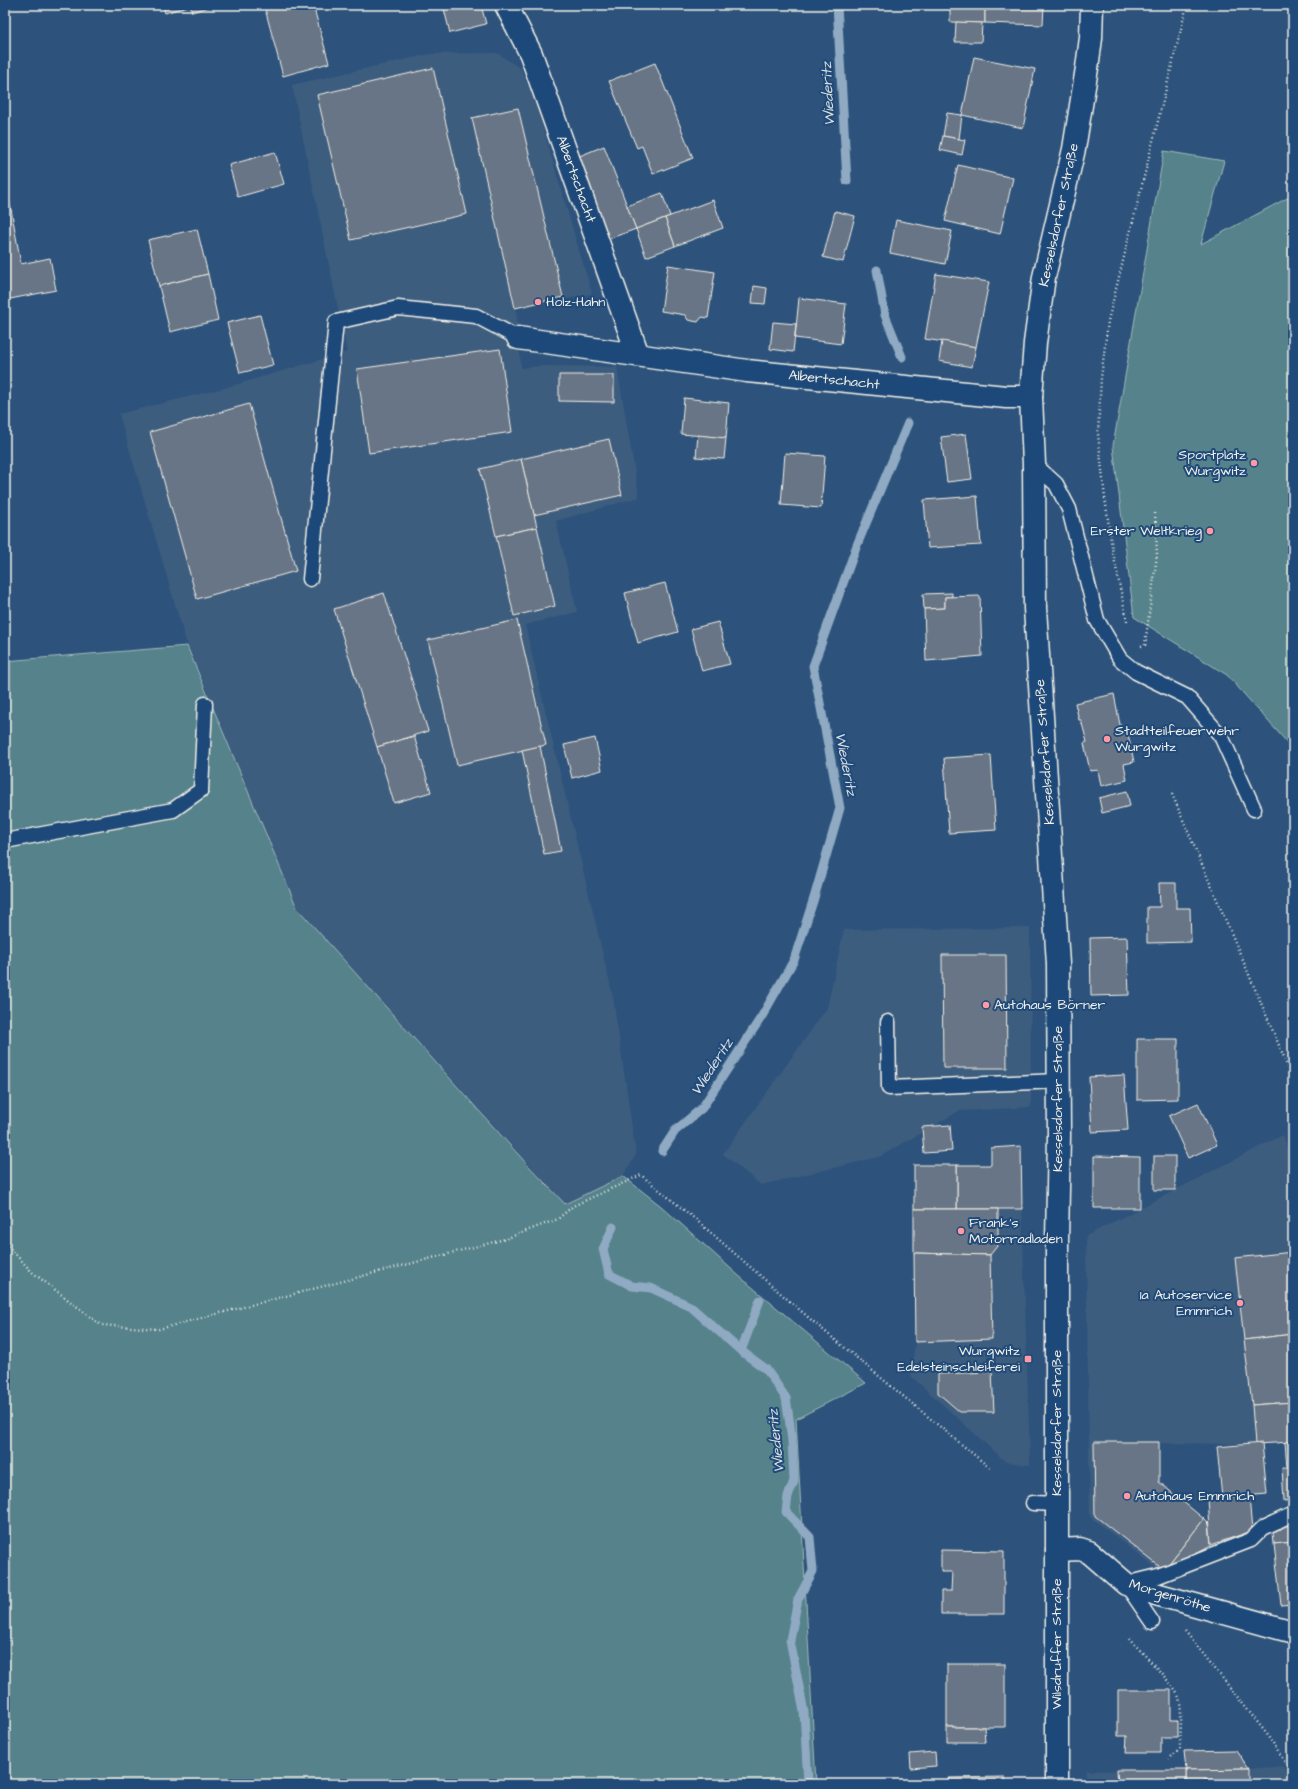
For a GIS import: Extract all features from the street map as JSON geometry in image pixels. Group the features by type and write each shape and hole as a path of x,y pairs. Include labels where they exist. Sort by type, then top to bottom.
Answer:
{"main road":[{"name":"Albertschacht","path":"506,5 531,54 638,355"},
{"name":"Kesselsdorfer Straße","path":"1057,1504 1059,1081 1058,964 1035,608 1034,464 1031,397 1035,343 1044,277 1076,134 1088,68 1092,5"},
{"name":"Albertschacht","path":"518,338 789,375 1006,397 1031,397"},
{"name":"Wilsdruffer Straße","path":"1057,1504 1057,1784"},
{"name":"Morgenröthe","path":"1057,1550 1080,1550 1089,1552 1126,1584 1152,1593 1293,1632"}],"lane":[{"path":"310,579 336,322 398,308 476,316 518,338"},
{"path":"1034,464 1056,484 1069,509 1097,620 1120,659 1136,672 1187,697 1221,736 1254,809"},
{"path":"5,841 174,810 201,790 205,704"},
{"path":"888,1022 889,1088 1059,1081"},
{"path":"1033,1503 1057,1504"},
{"path":"1152,1622 1126,1584 1158,1576 1251,1540 1263,1528 1293,1514"}],"path":[{"path":"1128,628 1112,548 1098,434 1101,378 1108,321 1187,5"},
{"path":"1138,648 1145,645 1157,555 1155,512"},
{"path":"1172,794 1284,1057 1293,1083"},
{"path":"5,1243 32,1272 101,1325 159,1329 505,1239 558,1219 573,1206 642,1175 816,1324 990,1468"},
{"path":"1183,1629 1270,1738 1293,1773"},
{"path":"1129,1638 1179,1697 1181,1718 1180,1748 1169,1759"}],"shaded area":[{"path":"497,53 521,69 536,105 592,294 516,308 521,368 541,366 617,367 639,497 556,521 577,612 525,625 613,997 636,1155 623,1176 565,1204 297,908 185,638 119,414 228,387 347,352 292,85 430,54"},
{"path":"1030,928 1031,1107 959,1111 879,1157 761,1185 723,1154 827,1008 844,930"},
{"path":"1283,1135 1293,1165 1293,1441 1255,1444 1159,1443 1159,1482 1209,1524 1211,1545 1161,1572 1090,1517 1086,1236"},
{"path":"914,1209 1022,1209 1030,1465 1006,1462 911,1376 915,1342"},
{"path":"1284,1766 1293,1780 1293,1784 1086,1784 1086,1771 1249,1769"}],"green space":[{"path":"1164,151 1224,161 1201,244 1293,195 1293,749 1227,675 1134,617 1113,446"},
{"path":"187,646 297,908 526,1163 565,1204 623,1176 661,1206 739,1276 866,1383 796,1419 816,1784 5,1784 5,661"}],"building":[{"path":"163,5 188,5 188,6 165,13"},
{"path":"190,5 216,5 192,12"},
{"path":"264,5 313,5 329,63 283,76"},
{"path":"443,5 481,5 486,24 450,33"},
{"path":"950,5 985,5 985,23 950,22"},
{"path":"985,5 1044,5 1043,25 985,23"},
{"path":"956,22 982,23 981,42 955,42"},
{"path":"974,57 1035,69 1023,128 962,115"},
{"path":"655,63 693,158 653,174 642,146 637,148 609,81"},
{"path":"433,68 467,214 351,240 317,95"},
{"path":"518,108 563,297 515,308 472,118"},
{"path":"947,113 962,115 959,139 943,136"},
{"path":"943,136 965,140 962,155 940,150"},
{"path":"604,146 636,229 608,239 577,157"},
{"path":"275,152 284,184 238,197 229,165"},
{"path":"958,165 1013,178 1000,234 945,221"},
{"path":"5,187 7,187 21,264 50,258 56,290 5,300"},
{"path":"662,193 670,216 636,229 627,206"},
{"path":"713,200 723,228 675,246 665,218"},
{"path":"835,211 855,216 843,262 823,257"},
{"path":"665,218 675,246 646,257 636,229"},
{"path":"896,220 952,231 945,264 890,253"},
{"path":"197,229 208,274 159,286 148,240"},
{"path":"668,265 715,272 708,318 702,317 698,322 688,320 685,315 661,311"},
{"path":"208,274 218,320 170,332 159,286"},
{"path":"936,274 989,282 976,347 925,339"},
{"path":"754,286 767,288 765,304 752,303"},
{"path":"799,298 846,304 841,344 795,338"},
{"path":"260,315 273,365 240,373 227,323"},
{"path":"773,322 796,324 793,352 770,349"},
{"path":"942,341 976,347 972,367 939,361"},
{"path":"500,349 512,432 369,453 357,369"},
{"path":"559,375 614,375 614,402 559,401"},
{"path":"684,398 729,403 726,438 681,434"},
{"path":"249,404 296,571 197,599 150,432"},
{"path":"966,434 972,479 947,482 941,437"},
{"path":"698,435 726,438 724,459 696,457"},
{"path":"609,439 622,495 534,515 521,459"},
{"path":"785,453 825,456 821,508 781,505"},
{"path":"521,459 537,527 496,536 480,469"},
{"path":"977,496 981,545 928,548 924,500"},
{"path":"537,527 555,606 514,616 496,536"},
{"path":"665,583 678,632 638,643 625,593"},
{"path":"384,593 428,731 377,747 334,609"},
{"path":"952,593 952,597 945,597 945,608 924,609 923,594"},
{"path":"980,596 982,656 926,661 924,609 945,608 945,597"},
{"path":"517,620 546,745 457,765 428,640"},
{"path":"718,622 730,664 702,671 691,629"},
{"name":"Stadtteilfeuerwehr Wurgwitz","path":"1114,694 1122,735 1128,734 1134,762 1124,764 1127,780 1101,786 1098,770 1090,771 1084,743 1087,742 1075,703"},
{"path":"414,736 431,792 394,803 377,747"},
{"path":"595,738 602,770 572,778 564,745"},
{"path":"540,746 561,851 544,854 522,750"},
{"path":"991,755 996,830 949,833 944,758"},
{"path":"1127,791 1130,806 1102,813 1099,798"},
{"path":"1159,883 1176,883 1176,908 1190,908 1191,942 1147,943 1147,907 1160,907"},
{"path":"1127,937 1129,995 1091,996 1090,938"},
{"path":"942,955 1006,955 1007,1068 943,1068"},
{"path":"1137,1039 1178,1039 1178,1099 1137,1100"},
{"path":"1124,1075 1128,1130 1092,1132 1089,1077"},
{"path":"1198,1103 1217,1145 1188,1158 1169,1116"},
{"path":"950,1125 952,1151 924,1153 922,1127"},
{"path":"1021,1146 1022,1209 957,1209 957,1165 991,1165 991,1148"},
{"path":"1094,1156 1140,1157 1140,1208 1094,1208"},
{"path":"1154,1156 1175,1156 1175,1190 1154,1190"},
{"path":"914,1165 957,1165 957,1209 914,1209"},
{"path":"914,1209 998,1209 998,1245 990,1255 914,1253"},
{"path":"1293,1252 1293,1334 1244,1340 1235,1258"},
{"path":"914,1253 990,1255 992,1339 915,1342"},
{"path":"1293,1334 1293,1402 1252,1405 1244,1340"},
{"path":"992,1372 994,1412 960,1412 938,1393 938,1374"},
{"path":"1293,1402 1293,1442 1255,1444 1252,1405"},
{"path":"1094,1442 1159,1442 1159,1482 1204,1519 1164,1570 1095,1516"},
{"path":"1285,1442 1293,1442 1293,1500 1284,1501 1282,1468 1287,1468"},
{"path":"1262,1443 1267,1494 1222,1498 1217,1447"},
{"path":"1249,1496 1252,1531 1211,1545 1208,1499"},
{"path":"1204,1519 1209,1524 1211,1545 1164,1570"},
{"path":"1293,1522 1293,1542 1274,1544 1273,1532"},
{"path":"1293,1542 1293,1604 1281,1605 1274,1544"},
{"path":"941,1550 1004,1551 1004,1614 941,1614 941,1591 951,1591 952,1572 941,1572"},
{"path":"947,1664 1005,1664 1005,1727 947,1727"},
{"path":"1293,1685 1293,1699 1288,1687"},
{"path":"1118,1690 1171,1690 1171,1720 1178,1720 1178,1737 1161,1737 1161,1753 1126,1753 1127,1736 1118,1736"},
{"path":"947,1727 984,1727 985,1742 947,1742"},
{"path":"1236,1750 1249,1769 1186,1770 1184,1751"},
{"path":"935,1752 936,1766 911,1768 910,1754"},
{"path":"1249,1769 1249,1780 1205,1780 1205,1784 1186,1784 1186,1770"},
{"path":"1117,1770 1186,1770 1186,1784 1118,1784"},
{"path":"1005,1777 1006,1784 949,1784 949,1778"},
{"path":"1205,1780 1249,1780 1249,1784 1205,1784"}],"waterway":[{"name":"Wiederitz","path":"837,5 847,181"},
{"name":"Wiederitz","path":"877,270 885,315 902,357"},
{"name":"Wiederitz","path":"662,1151 675,1131 702,1108 762,1016 794,960 840,808 813,666 857,545 908,423"},
{"name":"Wiederitz","path":"613,1227 603,1249 609,1274 632,1286 651,1288 690,1306 741,1351 766,1369 786,1398 792,1441 794,1481 788,1496 786,1512 810,1537 813,1571 798,1599 790,1640 804,1712 808,1784"},
{"path":"741,1351 760,1300"}],"place":[{"name":"Holz-Hahn","path":"538,302"},
{"name":"Sportplatz Wurgwitz","path":"1254,463"},
{"name":"Erster Weltkrieg","path":"1210,531"},
{"name":"Stadtteilfeuerwehr Wurgwitz","path":"1107,739"},
{"name":"Autohaus Börner","path":"986,1005"},
{"name":"Frank's Motorradladen","path":"961,1231"},
{"name":"1a Autoservice Emmrich","path":"1240,1303"},
{"name":"Wurgwitz Edelsteinschleiferei","path":"1028,1359"},
{"name":"Autohaus Emmrich","path":"1127,1496"}]}
